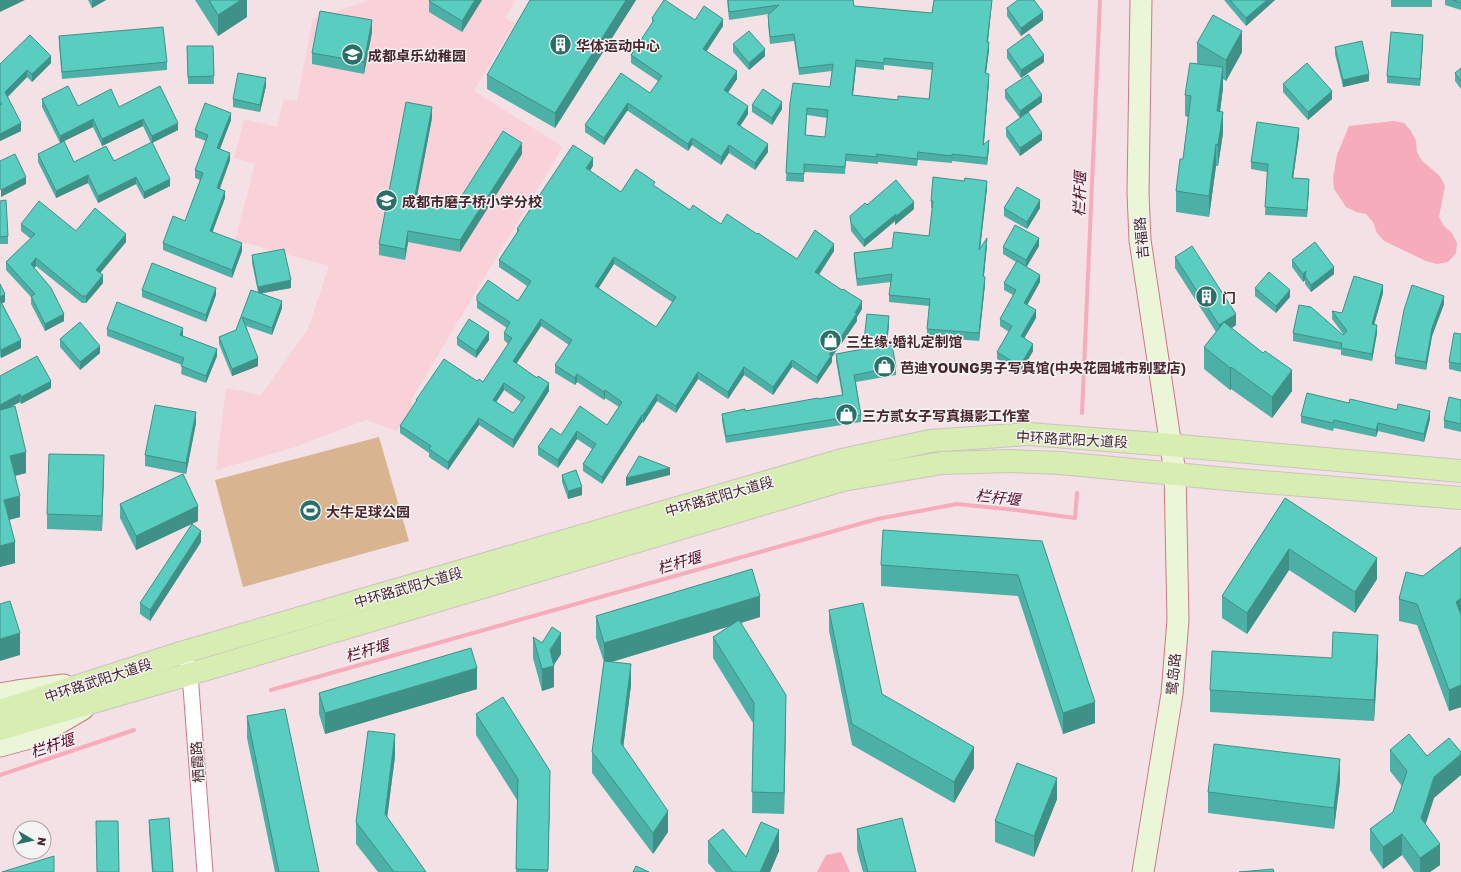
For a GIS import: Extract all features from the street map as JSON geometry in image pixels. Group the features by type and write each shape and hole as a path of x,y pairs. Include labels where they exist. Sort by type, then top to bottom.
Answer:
{"main road":[{"name":"中环路武阳大道段","path":"0,729 95,691 184,652 842,460 930,441 1029,434 1461,471"},
{"name":"中环路武阳大道段","path":"0,711 95,691 190,674 844,480 942,463 1010,461 1060,463 1461,498"}],"street":[{"name":"吉福路","path":"1141,0 1138,193 1140,240 1175,474"},
{"name":"鹭岛路","path":"1143,872 1172,694 1178,620 1175,474"},
{"name":"栖霞路","path":"184,652 190,674 205,872"},
{"path":"0,694 17,690 95,691"},
{"path":"0,746 37,736 95,691"}],"shaded area":[{"name":"成都市磨子桥小学分校","path":"370,0 516,0 505,18 515,23 474,91 557,143 562,148 411,400 412,408 397,431 366,420 292,448 216,470 226,388 261,395 308,329 329,266 235,240 255,164 234,158 244,119 277,127 284,99 297,101 313,19"},
{"path":"1394,121 1404,123 1411,131 1416,141 1417,152 1422,161 1440,176 1445,186 1439,217 1444,226 1452,233 1457,243 1456,253 1448,262 1437,264 1426,261 1384,241 1377,233 1373,222 1366,214 1356,212 1346,207 1334,189 1333,178 1337,155 1349,126"},
{"name":"大牛足球公园","path":"379,437 409,541 243,587 215,480"},
{"path":"841,852 850,872 817,872 826,855"}],"building":[{"path":"209,0 241,0 218,15"},
{"path":"475,0 462,21 429,1"},
{"name":"华体运动中心","path":"530,0 626,0 555,113 487,75"},
{"path":"664,0 695,20 704,6 723,19 703,49 737,71 724,90 748,106 737,124 768,144 755,163 729,145 721,157 692,138 688,144 628,103 604,138 585,125 621,73 650,93 662,76 631,55 654,20 652,18"},
{"path":"728,0 853,0 854,6 932,13 934,0 992,0 985,73 989,74 983,145 989,140 987,158 918,152 917,159 876,154 878,157 846,154 845,167 804,164 804,174 786,173 790,103 793,83 830,87 833,64 799,68 794,34 770,37 768,15 779,5 729,12","holes":["884,58 933,63 929,99 898,96 898,100 852,95 856,60 884,63","807,108 828,110 825,137 805,135"]},
{"path":"1018,0 1034,0 1043,12 1021,28 1007,8"},
{"path":"1230,0 1267,0 1246,18"},
{"path":"1453,0 1461,0 1461,3"},
{"path":"320,11 372,20 364,62 312,53"},
{"path":"1213,15 1242,31 1226,60 1197,43"},
{"path":"163,27 167,62 62,72 59,36"},
{"path":"749,31 765,49 749,63 733,44"},
{"path":"1391,32 1423,35 1420,79 1387,76"},
{"path":"1029,34 1044,55 1021,70 1007,50"},
{"path":"30,35 51,56 32,74 27,70 5,92 21,123 0,134 0,105 2,104 0,102 0,64"},
{"path":"1362,41 1369,74 1343,80 1335,47"},
{"path":"187,46 213,46 214,76 188,77"},
{"path":"1190,63 1223,67 1217,111 1223,112 1218,145 1216,144 1209,196 1176,191 1180,159 1183,159 1191,96 1185,95"},
{"path":"1307,63 1332,91 1308,112 1283,84"},
{"path":"1461,68 1461,81 1455,73"},
{"path":"238,73 266,78 260,105 233,99"},
{"path":"1028,75 1042,95 1020,111 1005,90"},
{"path":"68,86 78,106 111,89 119,107 160,86 178,123 152,136 143,119 102,139 93,119 60,136 42,99"},
{"path":"763,89 782,102 772,118 752,105"},
{"path":"406,102 432,107 414,201 454,208 503,131 522,143 460,240 408,231 405,249 379,244"},
{"path":"205,103 231,113 217,148 230,153 217,188 225,191 210,231 242,243 232,270 163,243 173,216 185,221 203,173 195,170 208,135 195,130"},
{"path":"1028,112 1042,133 1020,148 1006,128"},
{"path":"1257,122 1299,128 1292,178 1309,179 1307,210 1265,207 1268,164 1251,162"},
{"path":"64,141 74,162 106,146 114,161 152,142 170,179 144,192 136,177 98,196 88,175 56,191 38,154"},
{"path":"573,145 593,158 586,168 621,192 636,169 655,182 653,185 690,210 693,205 721,224 727,214 797,259 815,230 834,244 815,272 862,301 855,313 857,313 829,355 832,354 817,377 792,360 773,387 744,367 728,392 698,372 676,406 657,394 602,477 583,464 596,444 577,431 558,460 538,447 551,428 561,435 580,406 607,425 622,402 605,390 604,392 577,374 575,378 555,365 572,340 541,319 513,361 537,378 538,376 549,383 513,440 479,418 448,462 429,449 431,446 400,426 444,359 477,381 479,379 483,382 512,338 504,333 510,322 477,301 477,296 488,280 518,301 531,281 499,260 519,230 517,229","holes":["614,257 676,297 656,327 595,286","504,383 525,397 513,413 493,400"]},
{"path":"15,154 26,177 1,190 0,161"},
{"path":"933,177 964,181 965,178 987,181 979,250 987,238 983,276 985,277 979,333 927,329 930,299 889,295 892,274 857,279 854,253 892,248 894,232 929,236 933,201 931,201"},
{"path":"896,180 914,202 895,217 896,214 864,240 851,223 850,216 865,203 867,205"},
{"path":"1017,187 1040,200 1027,222 1004,208"},
{"path":"6,200 8,236 0,237 0,201"},
{"path":"39,201 76,231 95,208 126,234 96,270 103,275 86,296 82,296 36,258 31,264 51,288 64,314 45,324 31,296 35,294 6,262 35,234 21,224"},
{"path":"1015,225 1039,238 1026,260 1003,247"},
{"path":"1315,242 1334,267 1311,285 1305,276 1306,271 1303,274 1292,260"},
{"name":"门","path":"1192,246 1236,314 1219,325 1175,257"},
{"path":"284,249 291,280 258,287 252,255"},
{"path":"1017,261 1040,275 1024,303 1036,310 1021,336 1033,344 1020,366 997,352 1012,326 1000,319 1016,290 1004,283"},
{"path":"152,263 216,288 206,315 142,290"},
{"path":"1269,272 1290,290 1276,306 1255,288"},
{"path":"1354,276 1383,285 1372,324 1377,325 1372,354 1341,348 1342,343 1293,333 1299,305 1311,307 1343,335 1347,331 1332,311 1342,313"},
{"path":"0,284 5,294 0,297"},
{"path":"1412,285 1444,296 1432,328 1426,362 1395,357 1404,310"},
{"path":"251,290 282,301 272,328 242,317 258,358 232,369 219,337 236,330"},
{"path":"0,300 21,340 1,350 0,348"},
{"path":"117,302 183,328 180,335 217,349 206,376 181,366 184,358 107,329"},
{"path":"867,314 889,316 886,346 892,345 896,367 854,375 861,415 726,436 722,414 745,409 745,411 843,395 836,354 863,349"},
{"path":"469,319 489,332 476,351 457,338"},
{"path":"80,322 100,346 80,362 60,339"},
{"path":"1224,322 1263,353 1265,351 1292,370 1272,397 1231,367 1230,368 1204,347"},
{"path":"1454,333 1461,334 1461,364 1449,362"},
{"path":"37,356 51,381 21,397 20,394 0,405 0,376"},
{"path":"1307,393 1349,403 1350,399 1397,410 1398,404 1430,411 1424,434 1378,423 1376,430 1334,420 1333,423 1301,416"},
{"path":"1449,397 1461,400 1461,424 1444,420"},
{"path":"155,405 196,412 186,463 145,455"},
{"path":"15,406 26,452 10,456 20,496 4,500 15,542 0,546 0,410"},
{"path":"49,454 104,455 102,516 47,514"},
{"path":"639,456 670,468 626,478"},
{"path":"576,470 582,487 568,491 562,475"},
{"path":"183,474 198,506 136,536 120,504"},
{"path":"1285,498 1377,558 1355,592 1289,549 1247,613 1222,596"},
{"path":"192,524 201,531 150,610 140,603"},
{"path":"883,530 1042,541 1095,702 1063,713 1018,575 881,565"},
{"path":"1461,547 1461,598 1456,602 1461,615 1461,685 1449,690 1417,604 1399,599 1406,572 1423,576"},
{"path":"752,569 760,596 604,643 596,616"},
{"path":"10,601 20,633 0,639 0,604"},
{"path":"863,603 882,694 974,747 954,782 852,724 829,610"},
{"path":"739,620 786,695 784,793 752,792 754,703 713,637"},
{"path":"552,627 561,633 550,650 554,666 542,669 533,637 542,643"},
{"path":"1333,632 1378,635 1374,700 1210,690 1212,651 1332,658"},
{"path":"471,648 477,668 325,713 319,693"},
{"path":"604,661 631,664 621,743 668,811 653,833 592,752"},
{"path":"503,697 550,771 548,870 516,869 518,779 476,714"},
{"path":"285,709 319,872 279,872 247,716"},
{"path":"368,731 395,734 385,814 426,872 394,872 356,822"},
{"path":"1409,734 1427,756 1449,738 1461,752 1461,754 1434,777 1421,818 1440,844 1420,858 1402,834 1383,847 1370,829 1393,812 1407,771 1390,750"},
{"path":"1214,744 1340,759 1334,808 1208,792"},
{"path":"1017,763 1057,778 1034,836 995,821"},
{"path":"169,818 173,872 153,872 149,820"},
{"path":"902,818 916,872 868,872 857,829"},
{"path":"96,821 118,821 119,872 97,872"},
{"path":"761,822 779,830 760,872 733,872 708,841 723,829 746,857"},
{"path":"54,856 54,872 2,872 41,860 52,860 52,857"},
{"path":"636,866 649,872 633,872"},
{"path":"1273,869 1274,872 1239,872"}],"waterway":[{"name":"栏杆堰","path":"1082,413 1100,0"},
{"name":"栏杆堰","path":"271,690 877,519 957,504 1075,518 1077,493"},
{"name":"栏杆堰","path":"0,775 134,730"}],"place":[{"name":"华体运动中心","path":"560,45"},
{"name":"成都卓乐幼稚园","path":"353,55"},
{"name":"成都市磨子桥小学分校","path":"387,201"},
{"name":"门","path":"1206,297"},
{"name":"三生缘·婚礼定制馆","path":"830,341"},
{"name":"芭迪YOUNG男子写真馆(中央花园城市别墅店)","path":"884,367"},
{"name":"三方贰女子写真摄影工作室","path":"846,415"},
{"name":"大牛足球公园","path":"311,511"}]}
